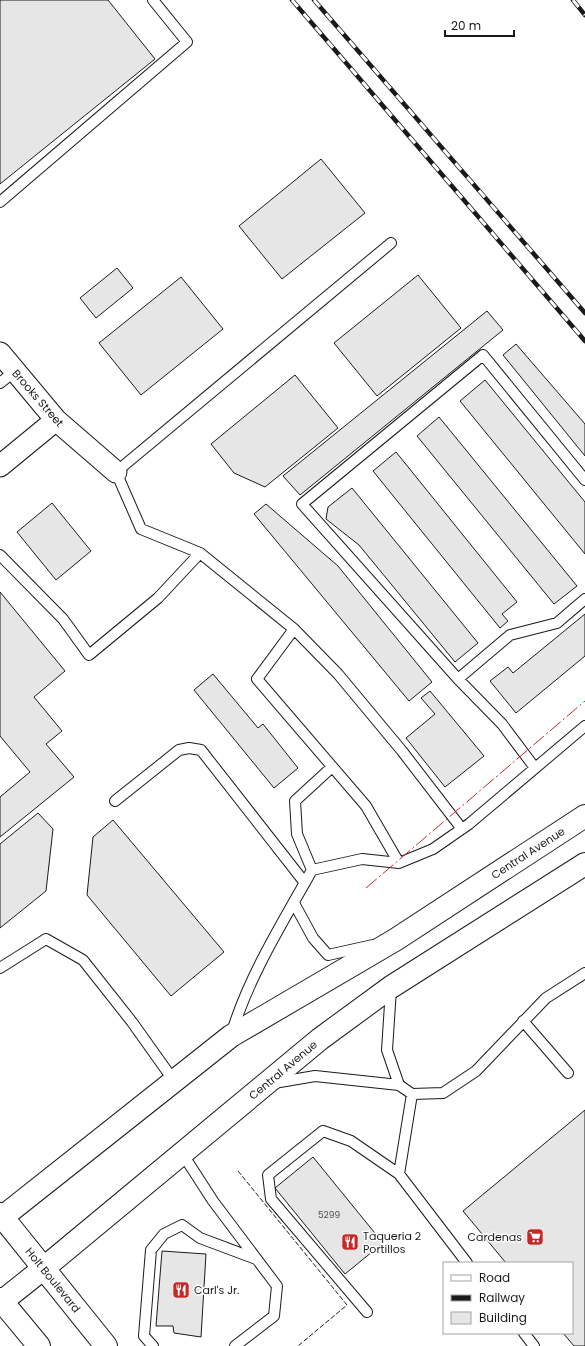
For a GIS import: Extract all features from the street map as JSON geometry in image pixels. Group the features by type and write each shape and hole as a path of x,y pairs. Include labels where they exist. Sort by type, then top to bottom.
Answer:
{"main road":[{"name":"Central Avenue","path":"1,1217 231,1036 395,940 585,816"},
{"name":"Central Avenue","path":"1,1301 44,1268 320,1039 392,987 585,864"},
{"name":"Holt Boulevard","path":"1,1217 106,1346"},
{"path":"1,1301 39,1346"}],"street":[{"name":"Brooks Street","path":"0,353 7,377 116,472"},
{"path":"0,466 56,420"}],"lane":[{"path":"0,202 187,42 153,0"},
{"path":"391,243 116,472 141,529 200,553 294,629 338,674 402,752 462,829"},
{"path":"535,768 502,724 458,679 302,504 483,355 585,480"},
{"path":"0,555 63,619 89,655 158,598 200,553"},
{"path":"458,679 510,635 557,623 585,600"},
{"path":"294,629 257,679 366,806 399,863"},
{"path":"231,1036 238,1014 265,955 312,870 362,859 399,863 433,849 462,829 585,726"},
{"path":"115,801 180,750 189,748 201,750 305,883"},
{"path":"312,870 297,834 295,801 332,767"},
{"path":"294,903 313,938 328,955 395,940"},
{"path":"0,968 46,939 83,960 132,1022 174,1081"},
{"path":"266,1085 315,1076 399,1085 412,1094 443,1092 476,1071 546,998 585,974"},
{"path":"392,987 387,1050 399,1085"},
{"path":"523,1021 568,1073"},
{"path":"400,1174 412,1094"},
{"path":"367,1312 271,1199 268,1175 322,1131 350,1141 400,1174 466,1262"},
{"path":"182,1153 214,1201 277,1286 274,1316 235,1346"},
{"path":"153,1346 144,1336 151,1250 164,1234 182,1225 200,1238 256,1259"},
{"path":"525,1334 534,1346"}],"building":[{"path":"0,0 108,0 155,59 0,184"},
{"path":"321,159 365,213 282,279 239,226"},
{"path":"117,268 133,288 96,318 80,298"},
{"path":"418,275 461,328 377,396 334,343"},
{"path":"181,277 223,329 141,395 99,343"},
{"path":"487,311 503,330 300,495 283,476"},
{"path":"516,344 585,424 585,456 503,355"},
{"path":"295,375 338,428 265,487 234,473 211,444"},
{"path":"485,380 585,502 585,554 460,401"},
{"path":"439,417 577,586 554,604 417,436"},
{"path":"396,452 517,602 502,614 508,621 500,628 373,471"},
{"path":"352,488 478,643 455,662 359,545 326,519 328,507"},
{"path":"52,503 91,551 56,580 17,532"},
{"path":"266,504 338,566 432,682 409,701 254,514"},
{"path":"0,592 65,671 34,697 62,731 46,744 74,777 0,837 0,797 30,772 0,736"},
{"path":"585,614 585,656 516,713 490,681 508,667 513,673"},
{"path":"213,674 258,728 263,724 298,768 274,788 194,690"},
{"path":"430,691 484,756 445,787 406,738 435,714 421,698"},
{"path":"38,813 53,829 46,891 0,928 0,844"},
{"path":"113,820 224,952 171,996 87,895 93,837"},
{"name":"Cardenas","path":"585,1110 585,1346 574,1346 564,1334 573,1334 573,1262 505,1262 463,1211"},
{"path":"313,1157 383,1243 345,1274 275,1188"},
{"name":"Carl's Jr.","path":"162,1251 206,1254 201,1337 174,1333 173,1326 156,1326"}],"railway":[{"path":"292,0 585,341"},
{"path":"314,0 585,313"},
{"path":"573,0 585,15"}],"fence":[{"path":"238,1171 347,1305 298,1346"}],"power":[{"path":"366,888 585,701"}],"place":[{"name":"Cardenas","path":"535,1237"},
{"name":"Taqueria 2 Portillos","path":"350,1242"},
{"name":"Carl's Jr.","path":"181,1290"}]}
